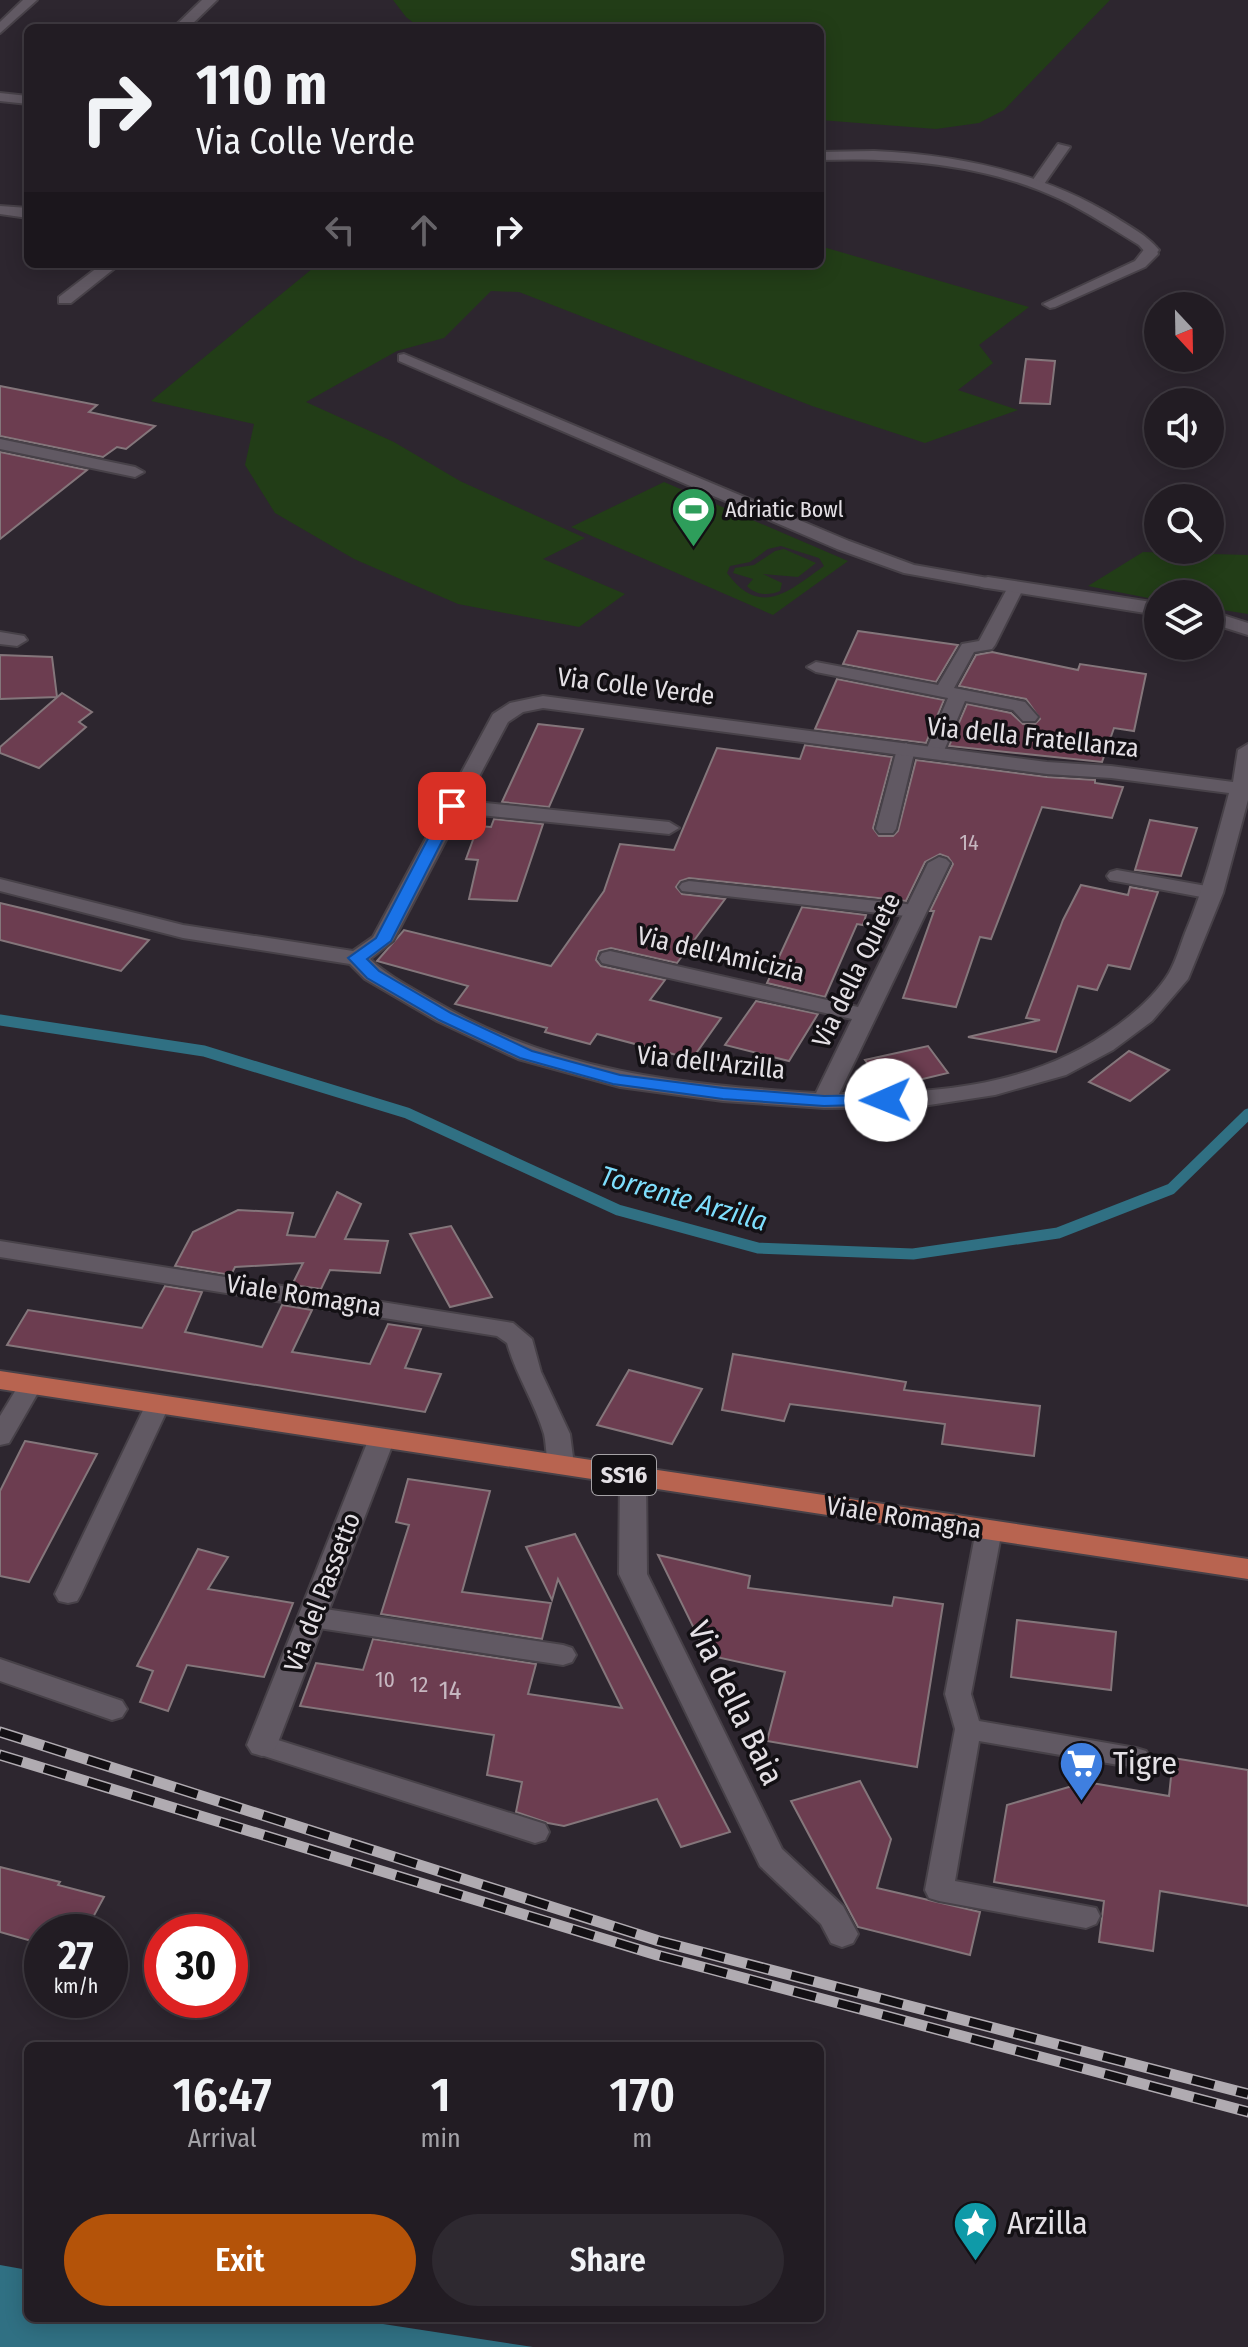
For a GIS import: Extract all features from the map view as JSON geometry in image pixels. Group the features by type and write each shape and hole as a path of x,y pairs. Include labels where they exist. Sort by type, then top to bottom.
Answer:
{"main road":[{"name":"Viale Romagna","path":"0,1380 1248,1569"}],"street":[{"path":"0,29 30,0"},
{"path":"184,24 210,0"},
{"path":"0,97 24,100"},
{"path":"824,156 885,156 958,165 1037,184 1081,203 1144,242 1151,250"},
{"path":"0,210 24,213"},
{"path":"65,300 107,268"},
{"path":"0,444 135,472"},
{"path":"988,583 1144,607"},
{"path":"1224,621 1248,629"},
{"name":"Via Colle Verde","path":"357,958 382,941 500,718 517,707 543,702 819,737"},
{"name":"Via della Fratellanza","path":"819,737 1242,789"},
{"name":"Via dell'Arzilla","path":"0,885 183,931 357,958 373,974 445,1016 526,1054 620,1080 723,1094 824,1101 916,1100 995,1088 1058,1070 1105,1045 1144,1016 1180,974 1212,893 1242,789 1248,750"},
{"path":"452,806 669,828"},
{"name":"Via della Quiete","path":"824,1101 939,863"},
{"name":"Via dell'Amicizia","path":"610,958 865,1015"},
{"name":"Viale Romagna","path":"0,1249 504,1329 519,1339 528,1372 557,1434 561,1465"},
{"name":"Via del Passetto","path":"262,1745 382,1438"},
{"name":"Via della Baia","path":"633,1476 633,1574 771,1857 832,1915 842,1934"},
{"path":"0,1670 112,1709"}],"lane":[{"path":"1037,184 1063,147"},
{"path":"1050,304 1140,264 1151,254 1151,250"},
{"path":"404,358 843,545 910,569 988,583"},
{"path":"934,753 968,648 986,645 1016,587"},
{"path":"816,667 1019,706 1026,710 1029,717"},
{"path":"886,829 906,749"},
{"path":"1117,876 1212,893"},
{"path":"689,887 915,911"},
{"path":"0,1437 31,1384"},
{"path":"68,1594 158,1404"},
{"path":"989,1530 958,1694 968,1729 939,1890 1086,1916"},
{"path":"312,1617 563,1655"},
{"path":"968,1729 1136,1758"},
{"path":"262,1745 535,1832"}],"green space":[{"path":"393,0 1110,0 1004,110 979,123 936,129 824,120 824,24 415,24"},
{"path":"824,247 1029,307 979,345 993,363 958,390 1018,410 925,443 812,406 519,292 491,291 444,338 397,351 306,402 394,442 460,481 585,538 543,559 625,594 579,627 458,604 354,559 275,513 245,465 254,424 151,401 313,268 824,268"},
{"name":"Adriatic Bowl","path":"664,482 848,561 773,615 571,527","holes":["781,546 819,558 824,566 786,592 774,596 751,595 727,573 730,566 750,562 768,549"]},
{"name":"Adriatic Bowl","path":"784,549 816,563 798,577 763,574 782,583 780,591 776,593 758,593 747,586 753,579 733,573 735,568 754,565 775,551"},
{"path":"1143,552 1144,564 1224,564 1224,554 1248,555 1248,614 1224,610 1224,580 1144,580 1144,597 1088,586"}],"water":[{"path":"0,2265 24,2269 24,2322 370,2322 533,2347 0,2347"}],"building":[{"path":"1026,359 1055,361 1050,404 1020,403"},
{"path":"0,386 97,405 89,412 155,426 126,449 117,447 103,457 0,436"},
{"path":"0,452 87,470 0,539"},
{"path":"858,631 958,645 936,682 843,664"},
{"path":"992,652 1078,670 1080,664 1146,674 1134,731 1114,728 1102,762 949,746 967,704 1011,713 1023,724 1035,724 1040,719 1026,699 959,686 976,655"},
{"path":"0,655 52,657 57,697 0,699"},
{"path":"837,679 944,700 926,743 815,729"},
{"path":"62,693 92,712 79,722 86,727 39,768 0,753 0,747"},
{"path":"538,724 583,729 549,807 502,802"},
{"path":"805,745 892,757 873,828 879,836 893,836 898,831 916,760 1095,780 1095,783 1123,787 1112,818 1042,807 991,939 980,937 956,1007 903,998 934,911 930,911 953,864 948,857 940,854 925,862 906,901 689,878 680,881 676,887 682,894 725,899 677,963 611,948 599,951 596,960 601,966 665,980 650,1000 721,1018 692,1059 597,1034 590,1044 545,1032 547,1028 455,1004 468,986 377,961 404,930 551,966 604,891 620,844 674,850 717,748 800,759"},
{"path":"494,819 543,824 517,901 469,899 478,860 466,859 478,826 491,827"},
{"path":"1150,820 1197,828 1181,876 1135,870"},
{"path":"1081,885 1128,895 1130,887 1158,892 1130,969 1108,965 1097,990 1078,986 1056,1052 968,1037 1040,1020 1026,1018 1063,920"},
{"path":"0,903 149,940 121,971 0,940"},
{"path":"802,907 866,915 863,925 857,924 825,997 767,983"},
{"path":"756,1001 818,1014 789,1061 725,1045"},
{"path":"928,1046 948,1073 885,1088 865,1060"},
{"path":"1129,1051 1169,1070 1130,1101 1089,1082"},
{"path":"337,1192 361,1204 345,1239 388,1241 380,1273 330,1270 321,1289 292,1285 303,1263 235,1267 231,1275 175,1266 193,1232 238,1210 293,1213 287,1235 315,1237"},
{"path":"451,1226 492,1297 450,1307 410,1234"},
{"path":"165,1286 202,1292 185,1332 262,1347 282,1305 312,1310 292,1352 370,1364 388,1324 421,1329 405,1368 441,1374 425,1412 7,1345 28,1310 142,1328"},
{"path":"733,1354 906,1382 904,1390 1040,1406 1034,1456 942,1444 945,1424 790,1404 784,1421 722,1410"},
{"path":"629,1370 702,1389 672,1444 597,1425"},
{"path":"25,1441 97,1454 29,1582 0,1576 0,1491"},
{"path":"408,1479 490,1491 462,1592 551,1603 542,1639 381,1614 409,1525 396,1522"},
{"path":"575,1534 730,1832 681,1847 657,1799 564,1826 548,1823 516,1812 522,1782 487,1775 494,1735 300,1706 316,1663 363,1670 373,1639 536,1664 528,1694 622,1708 558,1579 552,1600 526,1547"},
{"path":"198,1549 228,1557 208,1589 293,1603 264,1677 187,1665 168,1711 140,1702 153,1671 137,1666"},
{"path":"658,1555 750,1576 748,1588 892,1606 894,1597 943,1604 917,1767 767,1741 785,1672 707,1655"},
{"path":"1017,1620 1116,1632 1111,1690 1011,1677"},
{"path":"1173,1758 1248,1770 1248,1906 1160,1891 1153,1951 1099,1942 1104,1901 994,1882 1007,1805 1086,1782 1169,1796"},
{"path":"860,1781 891,1839 877,1888 980,1912 970,1955 858,1927 791,1801"},
{"path":"0,1867 104,1897 95,1914 24,1914 24,1939 0,1932"}],"waterway":[{"name":"Torrente Arzilla","path":"0,1020 204,1051 407,1113 618,1210 758,1248 913,1254 1058,1233 1171,1189 1248,1114"}],"railway":[{"path":"0,1732 659,1941 1248,2094"},
{"path":"0,1755 657,1955 1248,2112"}],"place":[{"name":"Adriatic Bowl","path":"694,548"},
{"name":"Tigre","path":"1082,1802"},
{"name":"Arzilla","path":"976,2262"}],"route":[{"path":"452,806 382,941 357,958 373,974 445,1016 526,1054 620,1080 723,1094 824,1101 886,1100"}]}
